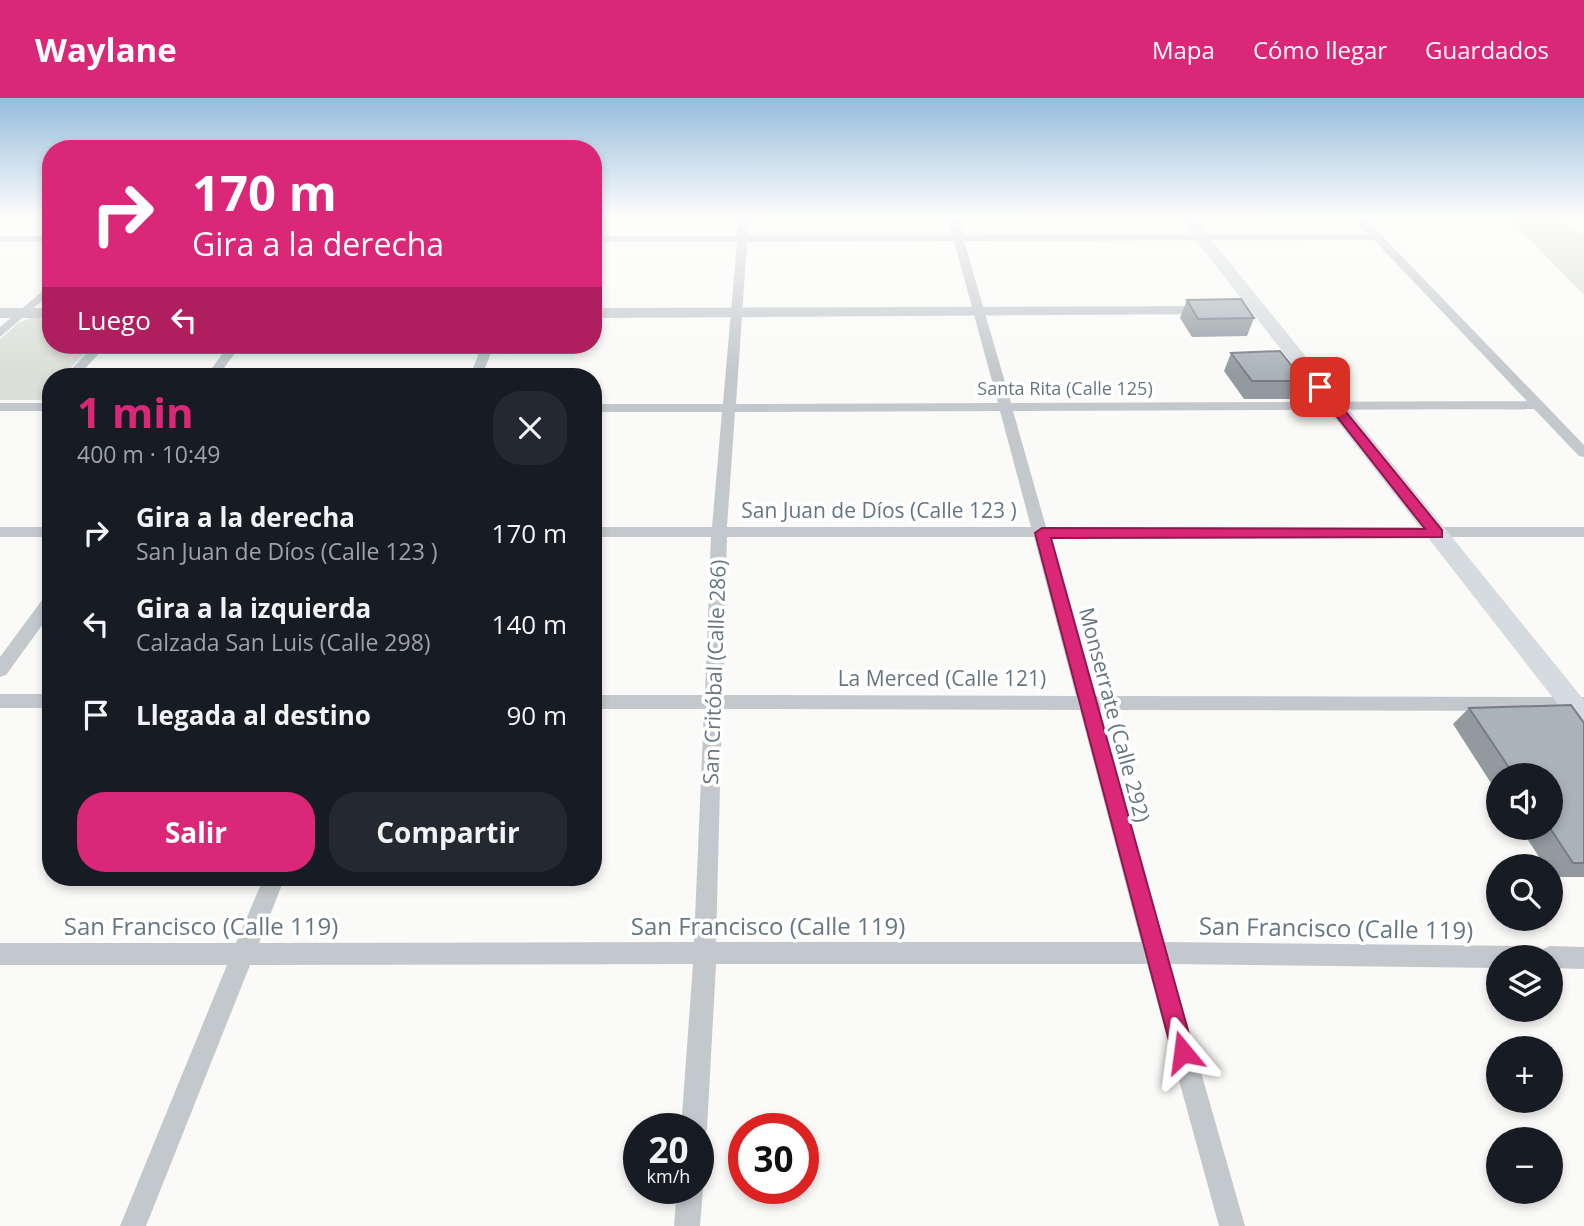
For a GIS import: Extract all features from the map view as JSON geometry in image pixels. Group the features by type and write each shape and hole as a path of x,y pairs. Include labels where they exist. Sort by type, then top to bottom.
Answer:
{"main road":[{"path":"1226,269 1580,709"}],"street":[{"name":"San Critóbal (Calle 286)","path":"695,1113 705,953 719,532 741,269"},
{"name":"Monserrate (Calle 292)","path":"967,269 1042,533 1154,953 1232,1226"},
{"path":"1407,269 1584,453"},
{"path":"0,333 42,295"},
{"path":"602,313 1259,311"},
{"path":"0,313 42,313"},
{"path":"79,368 92,354"},
{"path":"0,407 42,404"},
{"name":"Santa Rita (Calle 125)","path":"602,408 1538,405"},
{"path":"0,532 42,532"},
{"name":"San Juan de Díos (Calle 123 )","path":"602,532 1584,532"},
{"path":"0,670 42,612"},
{"path":"0,701 42,701"},
{"name":"La Merced (Calle 121)","path":"602,702 1087,702 1580,709"},
{"path":"134,1226 270,886"},
{"name":"San Francisco (Calle 119)","path":"0,954 1154,953 1486,956"},
{"path":"1563,957 1584,958"},
{"path":"687,1226 689,1204"}],"shaded area":[{"path":"1558,269 1584,269 1584,295"},
{"path":"30,318 42,318 42,354 84,354 71,368 42,368 41,400 0,400 0,339 18,323"}],"building":[{"path":"1241,299 1254,318 1198,319 1187,300"},
{"path":"1280,351 1304,381 1252,381 1231,353"},
{"path":"1571,705 1584,723 1584,863 1573,863 1558,840 1563,840 1563,763 1506,763 1469,708"}],"route":[{"path":"1183,1052 1042,533 1437,534 1320,387"}]}
